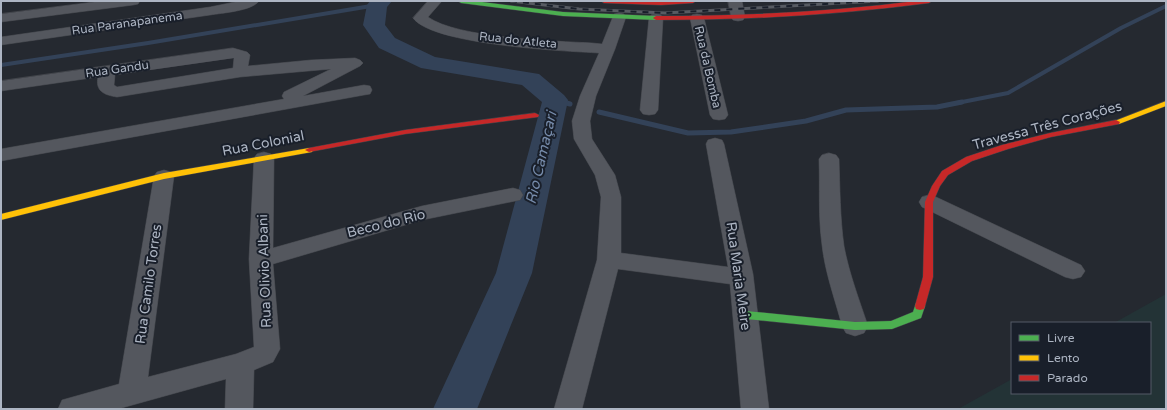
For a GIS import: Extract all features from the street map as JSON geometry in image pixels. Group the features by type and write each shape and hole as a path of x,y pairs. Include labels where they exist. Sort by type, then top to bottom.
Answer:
{"street":[{"path":"1,18 133,1"},
{"name":"Rua Paranapanema","path":"1,41 210,11 239,6 252,1"},
{"name":"Rua do Atleta","path":"435,1 420,18 422,21 432,26 453,32 496,39 608,49"},
{"path":"461,1 547,12 656,18 738,17 831,11 929,1"},
{"path":"612,1 661,3 694,1"},
{"path":"735,1 738,17"},
{"path":"568,409 608,260 611,197 605,175 583,139 581,121 588,96 608,49 619,17"},
{"path":"649,110 656,18"},
{"name":"Rua da Bomba","path":"697,18 719,116"},
{"name":"Rua Gandu","path":"1,86 234,53 242,55 240,72"},
{"path":"108,70 105,86 106,90 110,92 117,92 240,72 361,60 272,105"},
{"path":"1,155 272,105 364,90"},
{"name":"Travessa Três Corações","path":"746,315 855,326 892,325 906,321 917,315 923,300 928,277 929,202 936,186 945,173 969,160 1005,147 1050,135 1120,121 1166,103"},
{"name":"Rua Colonial","path":"1,217 164,176 405,132 535,115"},
{"name":"Rua Maria Meire","path":"715,144 734,232 741,277 755,409"},
{"name":"Rua Olivio Albani","path":"239,409 250,360 264,354 267,348 260,259 264,158"},
{"path":"829,159 830,217 834,246 838,270 855,326"},
{"name":"Rua Camilo Torres","path":"132,392 164,176"},
{"name":"Beco do Rio","path":"260,259 422,213 513,195"},
{"path":"929,202 1073,271"},
{"path":"608,260 741,277"},
{"path":"72,409 250,360"}],"shaded area":[{"path":"1166,294 1166,409 958,409 1011,380 1011,394 1151,394 1151,322 1116,322"}],"waterway":[{"name":"Rio Camaçari","path":"382,1 377,5 374,25 387,43 429,63 530,79 555,100 514,273 455,409"},
{"path":"1,65 148,43 377,5"},
{"path":"957,103 1008,93 1121,28 1166,6"},
{"path":"555,100 563,102"},
{"path":"563,102 567,103"},
{"path":"563,102 570,104"},
{"path":"957,103 962,102"},
{"path":"599,112 688,133 731,132 806,121 846,110 937,107 957,103"}],"railway":[{"path":"511,1 579,9 665,13 878,1"}],"traffic: fast":[{"path":"461,1 563,14 656,18"},
{"path":"746,315 855,326 892,325 917,315 920,306"}],"traffic: slow":[{"path":"1116,122 1166,103"},
{"path":"1,217 164,176 309,150"}],"traffic: jam":[{"path":"604,1 661,3 693,1"},
{"path":"656,18 724,18 793,15 895,6 929,1"},
{"path":"309,150 405,132 535,115"},
{"path":"920,306 928,277 929,202 936,186 945,173 969,159 1005,147 1050,135 1116,122"}]}
